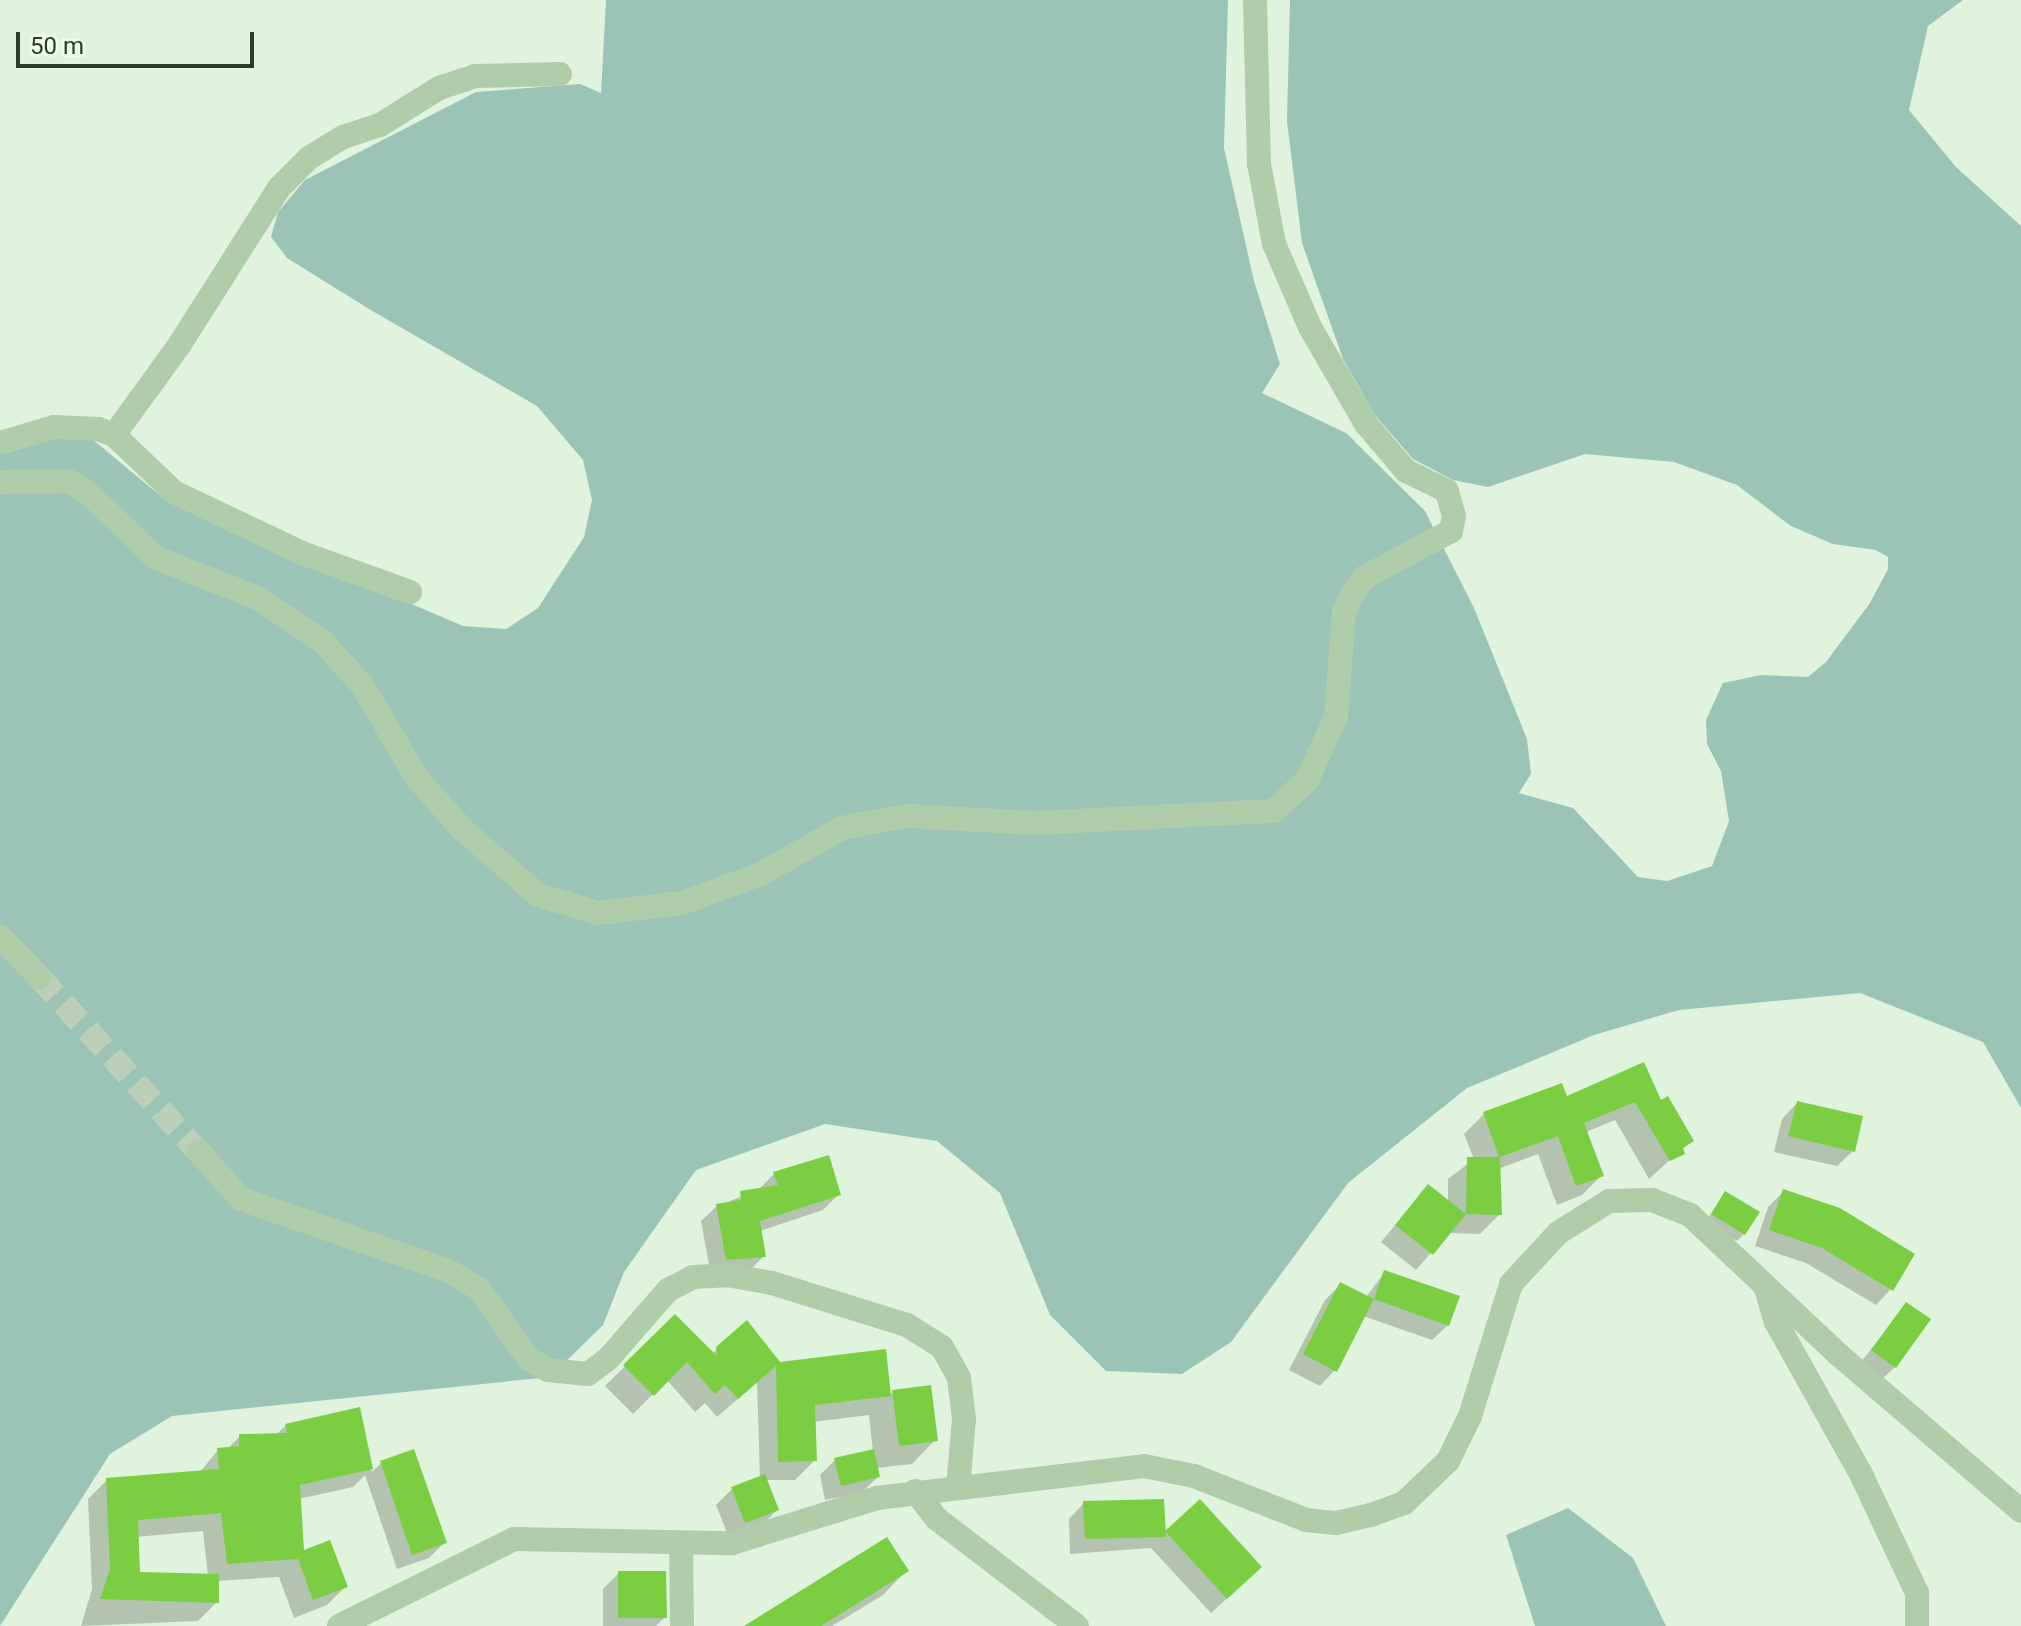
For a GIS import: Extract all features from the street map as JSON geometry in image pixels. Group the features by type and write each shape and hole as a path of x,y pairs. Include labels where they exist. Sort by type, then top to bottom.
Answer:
{"street":[{"path":"0,482 68,481 156,558 258,598 322,641 362,685 417,778 465,833 538,895 598,913 682,903 761,874 842,828 907,816 1036,823 1274,811 1307,780 1336,717 1344,612 1351,596 1363,578 1451,531 1454,516 1447,491 1406,471 1366,424 1310,327 1274,244 1259,164 1255,0"},
{"path":"114,435 180,344 279,188 309,158 343,137 380,125 439,88 475,76 560,74"},
{"path":"0,443 54,427 98,429 114,435 174,492 302,553 410,592"},
{"path":"0,936 39,977"},
{"path":"199,1152 241,1199 449,1271 479,1289 529,1359 548,1370 588,1374 608,1359 668,1290 693,1277 727,1275 772,1283 907,1325 942,1347 959,1378 964,1419 958,1487"},
{"path":"339,1626 514,1539 732,1543 915,1491 1144,1466 1194,1476 1306,1520 1336,1523 1371,1515 1404,1503 1448,1461 1470,1416 1511,1284 1558,1233 1609,1201 1652,1200 1690,1215 2021,1511"},
{"path":"1766,1285 1776,1322 1861,1474 1917,1593 1917,1626"},
{"path":"915,1491 937,1519 1077,1626"},
{"path":"681,1543 682,1626"}],"shaded area":[{"path":"606,0 1228,0 1224,148 1254,281 1280,364 1262,393 1346,433 1425,511 1474,608 1527,739 1531,774 1519,793 1573,808 1638,877 1667,881 1712,866 1729,821 1721,771 1707,744 1706,720 1723,683 1761,675 1808,677 1826,662 1870,603 1888,569 1888,557 1876,550 1833,544 1791,526 1737,485 1674,462 1585,454 1488,487 1453,480 1413,459 1374,414 1343,359 1302,243 1287,121 1290,0 1963,0 1928,26 1909,110 1956,167 2021,226 2021,1108 1983,1042 1860,993 1679,1010 1594,1035 1467,1088 1348,1183 1231,1342 1182,1374 1106,1371 1050,1315 1000,1193 937,1141 825,1124 696,1170 624,1272 603,1325 550,1377 172,1416 110,1454 0,1626 0,454 69,435 92,439 162,497 463,626 506,629 538,608 584,537 592,500 583,460 537,406 287,258 271,237 278,212 305,180 476,92 580,84 601,93"},
{"path":"1568,1508 1633,1558 1666,1626 1535,1626 1506,1535"}],"building":[{"path":"1644,1062 1661,1100 1668,1096 1694,1141 1683,1148 1685,1154 1670,1161 1635,1102 1584,1123 1604,1176 1576,1186 1558,1136 1500,1157 1502,1215 1466,1214 1467,1157 1499,1157 1483,1112 1562,1083 1567,1096"},
{"path":"1797,1101 1863,1116 1855,1152 1788,1136"},
{"path":"829,1155 841,1195 760,1221 766,1257 726,1260 716,1204 741,1200 740,1191 778,1185 773,1172"},
{"path":"1428,1184 1466,1214 1433,1255 1395,1225"},
{"path":"1783,1189 1840,1208 1915,1254 1893,1291 1822,1248 1769,1230"},
{"path":"1725,1191 1760,1212 1745,1235 1711,1214"},
{"path":"1384,1270 1460,1296 1449,1326 1374,1299"},
{"path":"1340,1282 1374,1299 1337,1372 1303,1354"},
{"path":"1906,1302 1931,1319 1896,1368 1871,1350"},
{"path":"675,1314 717,1356 716,1347 747,1320 780,1362 886,1349 891,1396 815,1405 817,1461 778,1462 776,1366 738,1399 725,1385 715,1394 687,1362 654,1396 623,1365"},
{"path":"931,1385 938,1441 899,1446 892,1390"},
{"path":"360,1407 373,1469 300,1485 304,1550 330,1540 348,1587 313,1600 298,1559 227,1564 221,1513 138,1520 140,1572 219,1574 219,1603 100,1599 110,1569 106,1478 219,1469 217,1448 239,1446 239,1434 287,1433 285,1424"},
{"path":"414,1449 447,1543 412,1555 380,1461"},
{"path":"874,1449 880,1477 841,1486 834,1458"},
{"path":"765,1474 779,1510 745,1523 731,1487"},
{"path":"1164,1499 1166,1537 1085,1539 1083,1501"},
{"path":"1200,1499 1262,1567 1227,1599 1165,1531"},
{"path":"887,1537 909,1571 821,1626 744,1626"},
{"path":"618,1571 666,1571 667,1618 618,1618"}],"tunnel":[{"path":"39,977 199,1152"}]}
